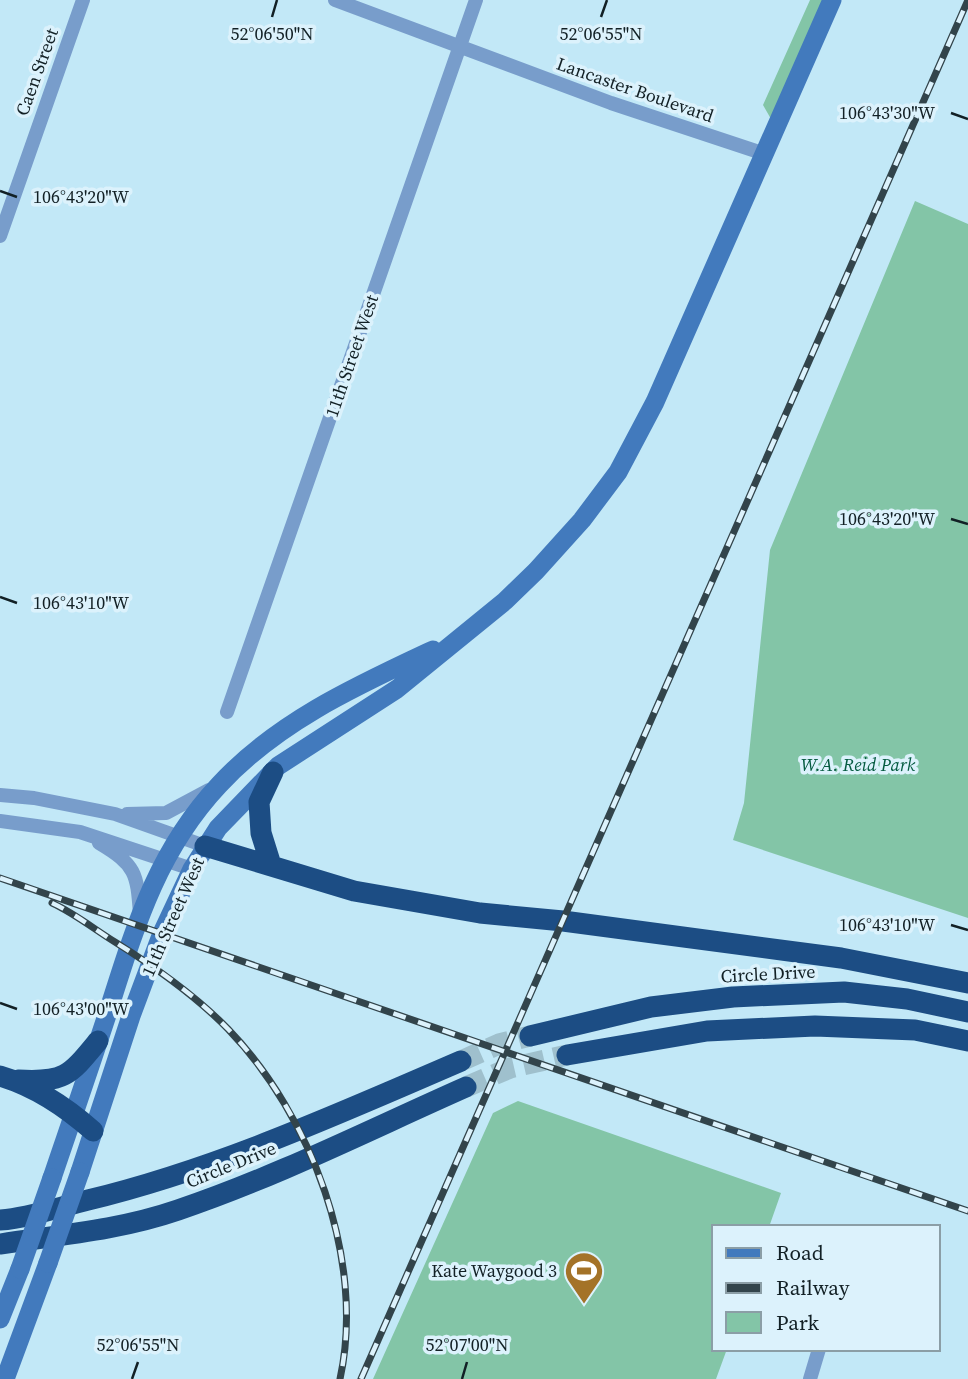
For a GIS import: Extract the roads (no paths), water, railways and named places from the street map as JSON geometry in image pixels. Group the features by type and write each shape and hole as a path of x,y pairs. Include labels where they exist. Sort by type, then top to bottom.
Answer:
{"highway":[{"path":"271,865 261,833 259,802 273,772"},
{"path":"205,846 354,891 468,911 841,958 968,983"},
{"name":"Circle Drive","path":"530,1037 651,1007 733,997 844,992 907,999 968,1012"},
{"path":"567,1055 707,1031 815,1026 915,1030 968,1041"},
{"path":"6,1078 46,1082 74,1071 98,1041"},
{"name":"Circle Drive","path":"0,1220 116,1193 195,1170 461,1061"},
{"path":"6,1078 74,1114 93,1131"},
{"name":"Circle Drive","path":"0,1244 114,1228 177,1211 292,1165 466,1087"}],"main road":[{"name":"11th Street West","path":"5,1379 80,1172 150,963 205,846 218,828 273,772 397,689 505,601 582,520 618,472 655,402 832,0"},
{"name":"11th Street West","path":"0,1319 52,1178 140,916 177,837 220,783 274,737 333,697 458,637"}],"street":[{"name":"Caen Street","path":"0,236 83,0"},
{"name":"Lancaster Boulevard","path":"335,0 611,103 765,154"},
{"name":"11th Street West","path":"227,712 476,0"},
{"path":"115,814 166,813 220,783"},
{"path":"0,795 34,798 115,814 205,846"},
{"path":"0,821 79,832 192,869"},
{"path":"79,832 113,851 131,867 137,882 140,916"},
{"path":"810,1379 819,1351"}],"tunnel":[{"path":"461,1061 499,1044 530,1036"},
{"path":"466,1087 510,1068 567,1055"}],"railway":[{"path":"361,1379 968,0"},
{"path":"0,878 968,1211"},
{"path":"52,903 145,961 202,1005 228,1029 258,1064 284,1103 307,1146 325,1192 338,1239 345,1286 346,1333 340,1379"}],"place":[{"name":"Kate Waygood 3","path":"584,1305"}],"park label":[{"name":"W.A. Reid Park","path":"858,765"}]}
